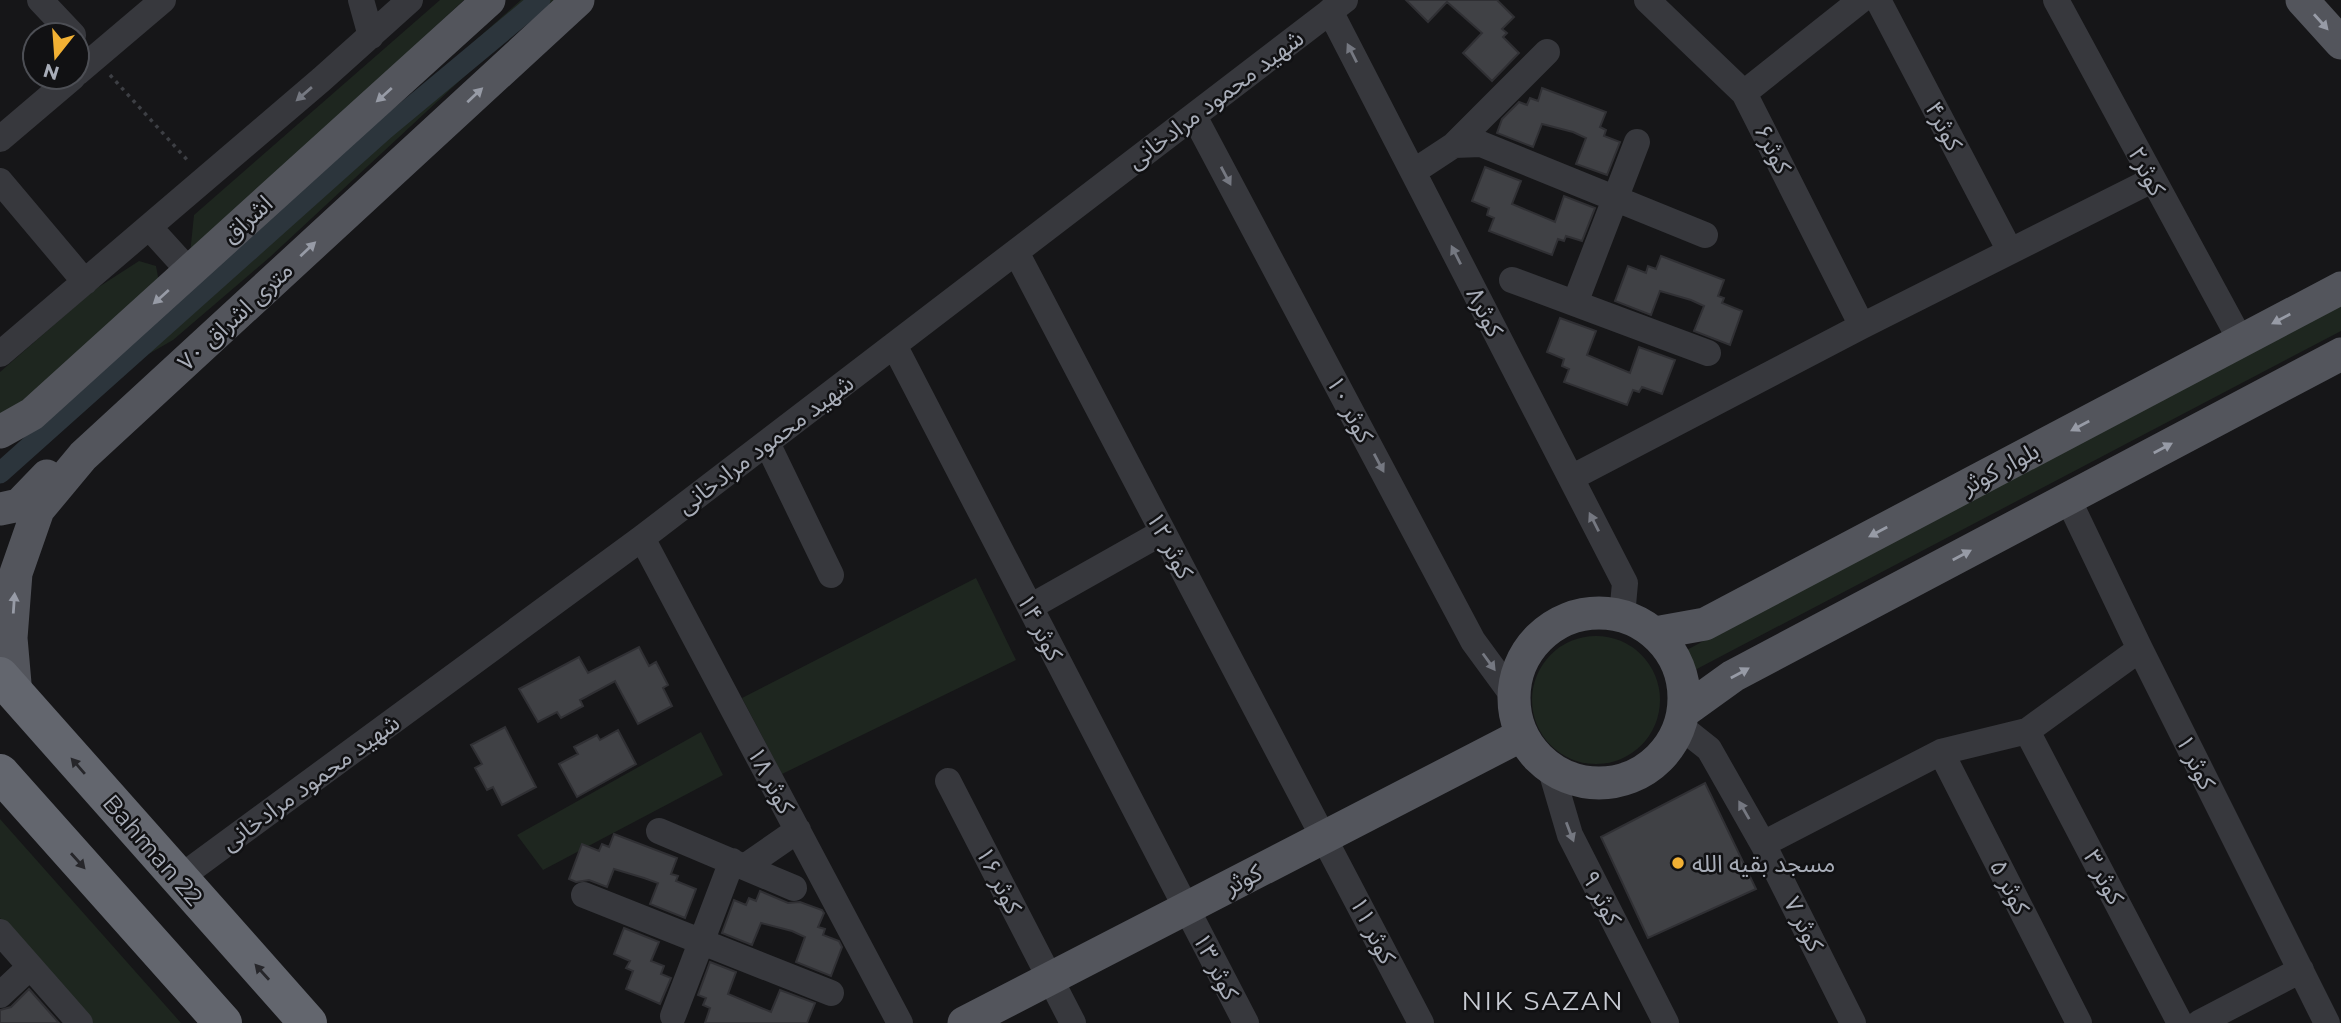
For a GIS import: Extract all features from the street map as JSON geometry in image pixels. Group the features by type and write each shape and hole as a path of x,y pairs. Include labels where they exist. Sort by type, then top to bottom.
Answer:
{"highway":[{"name":"Bahman 22","path":"8,686 308,1023"},
{"path":"0,773 223,1023"}],"main road":[{"name":"اشراق","path":"0,432 32,414 489,0"},
{"name":"۷۰ متری اشراق","path":"8,686 16,573 38,510 83,456 578,0"},
{"path":"2302,0 2341,43"},
{"name":"بلوار کوثر","path":"1655,634 1705,624 2341,288"},
{"path":"1682,719 1733,676 2341,354"},
{"path":"0,509 19,505 81,440 122,420"},
{"path":"1600,613 1622,616 1655,634 1669,650 1679,669 1684,690 1682,719 1670,746 1655,763 1636,775 1614,782 1592,783 1570,778 1550,767 1534,753 1522,735 1514,697 1517,675 1526,654 1540,637 1557,624 1578,616 1600,613"},
{"name":"کوثر","path":"964,1023 1522,735"}],"street":[{"path":"40,0 60,21"},
{"path":"91,51 163,0"},
{"path":"361,0 371,36"},
{"path":"0,354 410,0"},
{"name":"کوثر۶","path":"1647,0 1744,93 1862,326"},
{"path":"1744,93 1861,0"},
{"name":"کوثر۴","path":"1878,0 2010,251"},
{"name":"کوثر۲","path":"2056,0 2241,341"},
{"name":"شهید محمود مرادخانی","path":"178,879 642,538 1338,6"},
{"name":"کوثر۸","path":"1338,6 1413,172 1625,583 1622,616"},
{"path":"1413,172 1454,145 1547,52"},
{"path":"0,139 57,91"},
{"name":"کوثر ۱۰","path":"1194,116 1473,642 1514,697"},
{"path":"1575,303 1637,142"},
{"path":"1454,145 1481,144 1705,235"},
{"path":"1571,478 1862,326 2152,180"},
{"path":"0,181 85,282"},
{"path":"149,227 189,271"},
{"name":"کوثر ۱۲","path":"1016,252 1325,837"},
{"path":"1512,280 1708,353"},
{"name":"کوثر ۱۴","path":"894,345 1186,908"},
{"path":"766,443 831,575"},
{"name":"کوثر ۱","path":"2068,499 2327,1023"},
{"path":"1031,607 1163,532"},
{"name":"کوثر ۱۸","path":"642,538 900,1023"},
{"path":"1763,844 1941,752 2028,731 2140,649"},
{"name":"کوثر ۷","path":"1682,719 1709,749 1763,844 1853,1023"},
{"name":"کوثر ۳","path":"2028,731 2180,1023"},
{"name":"کوثر ۵","path":"1941,752 2079,1023"},
{"name":"کوثر ۹","path":"1550,767 1570,835 1666,1023"},
{"name":"کوثر ۱۶","path":"948,781 1073,1023"},
{"path":"659,831 794,888"},
{"path":"673,1016 700,942 739,864 798,831"},
{"name":"کوثر ۱۱","path":"1325,837 1421,1023"},
{"path":"584,895 831,993"},
{"name":"کوثر ۱۳","path":"1186,908 1246,1023"},
{"path":"0,932 80,1023"},
{"path":"0,995 30,967"},
{"path":"2199,1023 2301,970"}],"path":[{"path":"91,65 205,179"}],"shaded area":[{"path":"440,0 464,0 190,254 194,215"},
{"path":"521,0 554,0 468,73 270,257 173,340 147,355 0,477 0,466"},
{"path":"139,261 156,266 159,282 0,421 0,372 94,290"},
{"path":"2341,300 2341,331 1693,671 1683,652"},
{"path":"976,578 1016,660 782,774 742,698"},
{"path":"1596,636 1620,641 1641,655 1655,676 1660,700 1655,724 1641,745 1620,759 1596,764 1572,759 1551,745 1537,724 1532,700 1537,676 1551,655 1572,641"},
{"path":"701,732 723,775 543,870 517,835"},
{"path":"0,819 181,1023 93,1023 0,918"}],"building":[{"path":"1406,0 1497,0 1514,17 1502,29 1507,33 1503,37 1519,53 1492,81 1463,53 1482,33 1447,2 1428,22"},
{"path":"1542,88 1606,112 1600,127 1606,130 1604,136 1620,142 1607,175 1576,164 1586,138 1573,132 1542,124 1533,147 1497,133 1502,119 1519,102 1527,105 1530,98 1538,101"},
{"path":"1485,167 1521,181 1512,204 1555,222 1564,196 1595,208 1582,241 1566,236 1564,241 1558,239 1552,255 1489,231 1494,218 1487,215 1489,208 1472,201"},
{"path":"1661,256 1724,280 1718,296 1724,298 1722,303 1742,311 1730,345 1694,331 1704,306 1691,300 1660,291 1651,315 1615,301 1628,266 1646,273 1648,266 1656,269"},
{"path":"1560,318 1596,331 1587,355 1630,373 1639,347 1675,360 1662,394 1642,387 1639,392 1633,390 1627,405 1564,382 1569,369 1562,366 1564,359 1547,352"},
{"path":"639,647 649,666 656,662 668,685 663,688 672,706 638,724 615,681 580,700 583,706 561,718 557,712 538,722 519,689 579,657 588,673"},
{"path":"505,727 536,787 502,805 493,787 487,790 475,768 482,764 471,745"},
{"path":"618,730 636,764 577,797 559,764 578,754 574,747 597,735 600,740"},
{"name":"مسجد بقیه الله","path":"1705,783 1756,889 1648,938 1601,837"},
{"path":"614,834 677,858 671,874 678,876 676,881 696,889 685,918 650,904 658,883 644,878 614,869 607,887 589,880 576,882 569,879 582,844 599,851 602,844 609,847"},
{"path":"760,891 788,903 800,902 822,910 824,913 818,927 825,929 823,935 839,941 842,947 831,976 796,962 805,937 792,931 761,923 752,945 722,933 734,900 746,905 749,898 756,901"},
{"path":"624,928 659,942 651,961 664,966 661,974 671,978 660,1004 626,989 633,971 626,968 630,961 614,954"},
{"path":"710,962 736,972 728,994 771,1012 780,990 815,1003 807,1023 705,1023 710,1008 703,1005 706,998 698,995"},
{"path":"29,989 59,1023 0,1023 0,1010 11,1007"}],"waterway":[{"path":"0,473 385,129 540,0"}],"place":[{"name":"مسجد بقیه الله","path":"1678,863"}],"district":[{"name":"NIK SAZAN","path":"1543,1001"}]}
